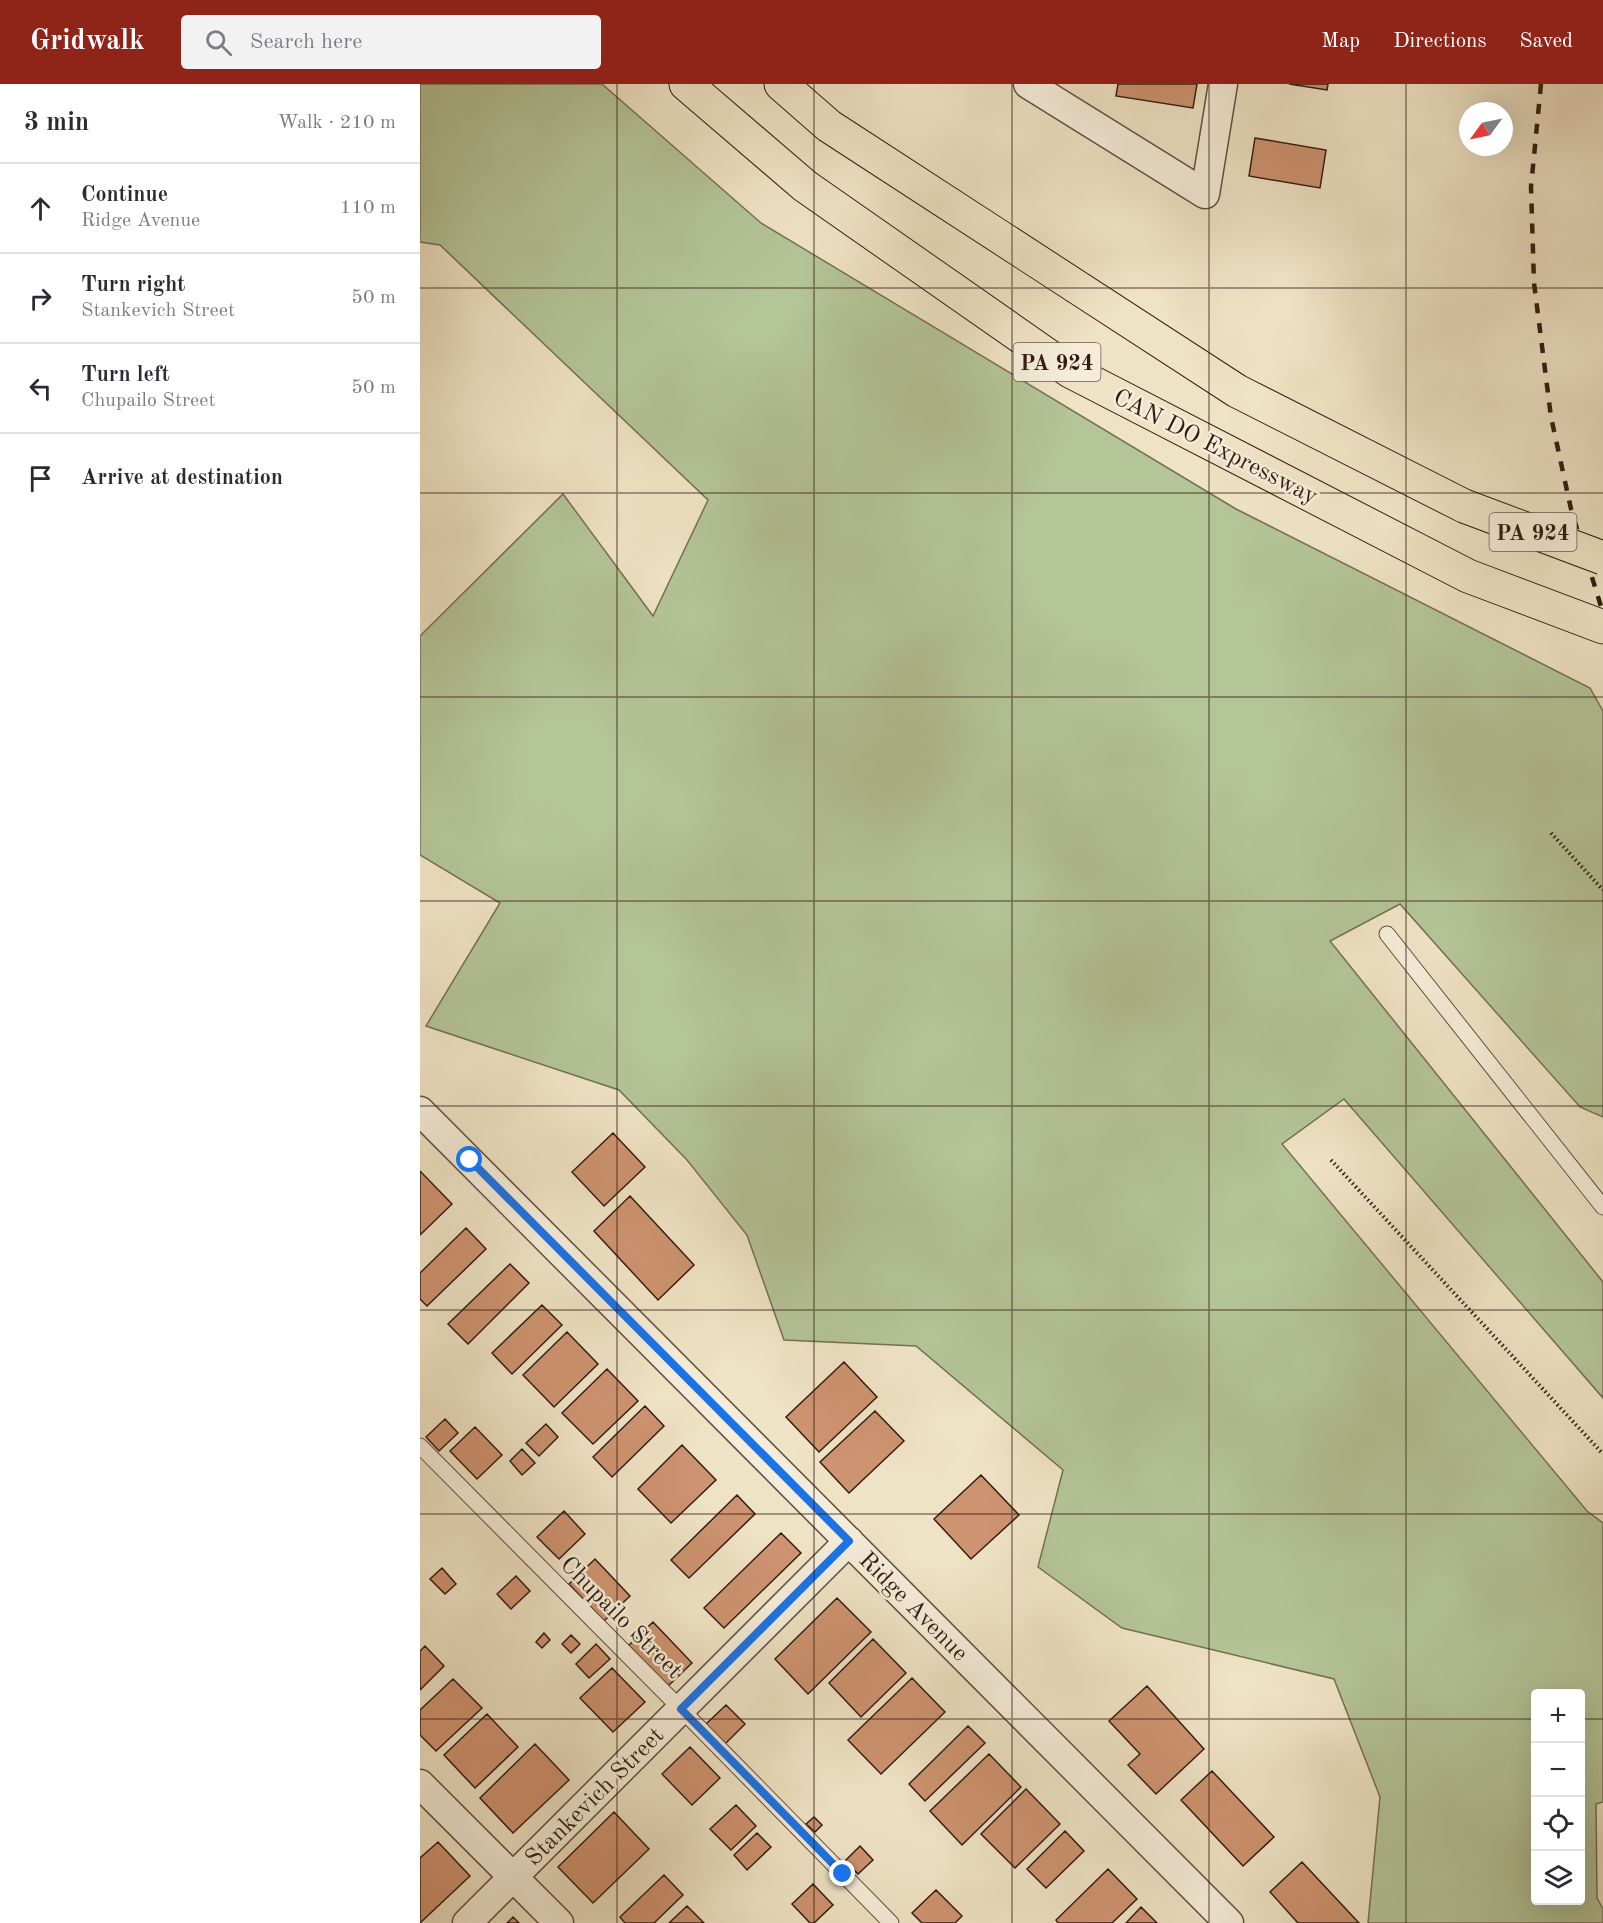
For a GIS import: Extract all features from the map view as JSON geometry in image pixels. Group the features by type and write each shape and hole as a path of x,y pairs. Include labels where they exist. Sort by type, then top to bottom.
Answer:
{"main road":[{"name":"CAN DO Expressway","path":"686,84 805,186 1070,371 1468,576 1603,627"},
{"name":"PA 924","path":"781,84 829,126 1237,391 1464,506 1603,558"}],"street":[{"path":"1028,84 1205,194 1223,84"},
{"name":"Ridge Avenue","path":"420,1111 1230,1923"},
{"name":"Stankevich Street","path":"467,1923 849,1541"},
{"path":"420,1784 559,1923"}],"lane":[{"path":"1387,934 1603,1207"},
{"name":"Chupailo Street","path":"420,1446 891,1923"}],"path":[{"path":"1551,833 1603,890"},
{"path":"1331,1160 1603,1454"}],"green space":[{"path":"420,84 602,84 761,223 1236,509 1590,688 1603,711 1603,1117 1580,1107 1400,904 1330,941 1603,1282 1603,1398 1344,1099 1282,1144 1587,1511 1603,1523 1603,1802 1596,1804 1597,1898 1603,1909 1603,1923 1368,1923 1380,1797 1334,1679 1122,1628 1038,1567 1063,1470 916,1346 784,1340 747,1235 687,1160 619,1090 426,1026 500,903 420,855 420,636 563,494 653,616 708,500 440,245 420,242"}],"building":[{"path":"1118,84 1197,84 1193,108 1116,96"},
{"path":"1289,84 1328,84 1327,90"},
{"path":"1255,138 1326,150 1320,188 1249,176"},
{"path":"613,1133 645,1167 604,1206 572,1172"},
{"path":"420,1171 452,1204 420,1235"},
{"path":"630,1196 694,1265 658,1300 594,1231"},
{"path":"466,1228 486,1249 427,1306 420,1299 420,1273"},
{"path":"510,1264 529,1283 468,1344 448,1324"},
{"path":"542,1305 562,1325 512,1374 492,1353"},
{"path":"567,1332 598,1364 554,1407 523,1375"},
{"path":"844,1362 877,1397 819,1452 786,1417"},
{"path":"607,1369 638,1401 593,1444 562,1413"},
{"path":"645,1406 664,1426 612,1477 593,1457"},
{"path":"875,1411 904,1441 849,1493 820,1462"},
{"path":"445,1419 458,1433 439,1451 426,1437"},
{"path":"546,1424 558,1437 539,1456 526,1443"},
{"path":"475,1427 502,1455 477,1479 450,1451"},
{"path":"682,1445 716,1480 671,1523 638,1489"},
{"path":"522,1449 535,1463 522,1475 510,1461"},
{"path":"981,1475 1019,1515 971,1559 934,1519"},
{"path":"737,1495 755,1514 689,1578 671,1560"},
{"path":"564,1511 585,1534 559,1559 537,1537"},
{"path":"781,1533 801,1553 724,1628 704,1608"},
{"path":"595,1559 630,1596 604,1621 569,1584"},
{"path":"442,1568 456,1584 445,1594 430,1579"},
{"path":"516,1576 530,1591 511,1609 497,1594"},
{"path":"837,1598 871,1632 808,1694 775,1659"},
{"path":"653,1622 692,1663 667,1687 628,1646"},
{"path":"544,1633 550,1640 542,1648 536,1642"},
{"path":"571,1635 580,1644 571,1653 562,1644"},
{"path":"873,1639 906,1673 861,1717 829,1683"},
{"path":"596,1644 610,1659 589,1678 576,1664"},
{"path":"425,1646 444,1666 420,1690 420,1651"},
{"path":"612,1668 645,1702 613,1732 580,1698"},
{"path":"912,1678 945,1712 881,1774 848,1740"},
{"path":"453,1679 482,1708 436,1751 420,1735 420,1710"},
{"path":"1147,1686 1204,1749 1156,1794 1128,1765 1140,1754 1109,1721"},
{"path":"726,1705 745,1724 725,1744 706,1724"},
{"path":"487,1714 518,1747 475,1788 444,1755"},
{"path":"968,1726 985,1743 925,1801 909,1784"},
{"path":"535,1744 569,1780 513,1833 480,1798"},
{"path":"690,1747 720,1778 692,1805 662,1774"},
{"path":"989,1754 1021,1787 962,1845 930,1811"},
{"path":"1212,1771 1274,1837 1243,1866 1181,1800"},
{"path":"1026,1789 1060,1824 1015,1868 981,1834"},
{"path":"736,1805 756,1826 731,1850 710,1829"},
{"path":"614,1812 649,1849 593,1903 558,1867"},
{"path":"814,1817 822,1825 815,1832 806,1824"},
{"path":"1065,1831 1084,1851 1046,1888 1027,1869"},
{"path":"757,1833 771,1847 747,1870 734,1855"},
{"path":"438,1842 470,1876 420,1923 420,1858"},
{"path":"860,1846 873,1860 858,1874 845,1861"},
{"path":"1302,1862 1359,1923 1298,1923 1270,1892"},
{"path":"1108,1869 1137,1899 1112,1923 1058,1923 1056,1920"},
{"path":"664,1875 683,1895 654,1923 625,1923 620,1917"},
{"path":"813,1884 833,1905 814,1923 810,1923 792,1904"},
{"path":"936,1890 962,1916 955,1923 922,1923 912,1913"},
{"path":"687,1906 704,1923 669,1923"},
{"path":"1141,1907 1157,1923 1126,1923"},
{"path":"513,1917 519,1923 507,1923"}],"railway":[{"path":"1541,84 1531,187 1534,283 1551,417 1571,509 1603,613"}],"route":[{"path":"470,1160 849,1541 681,1709 843,1874"}]}
